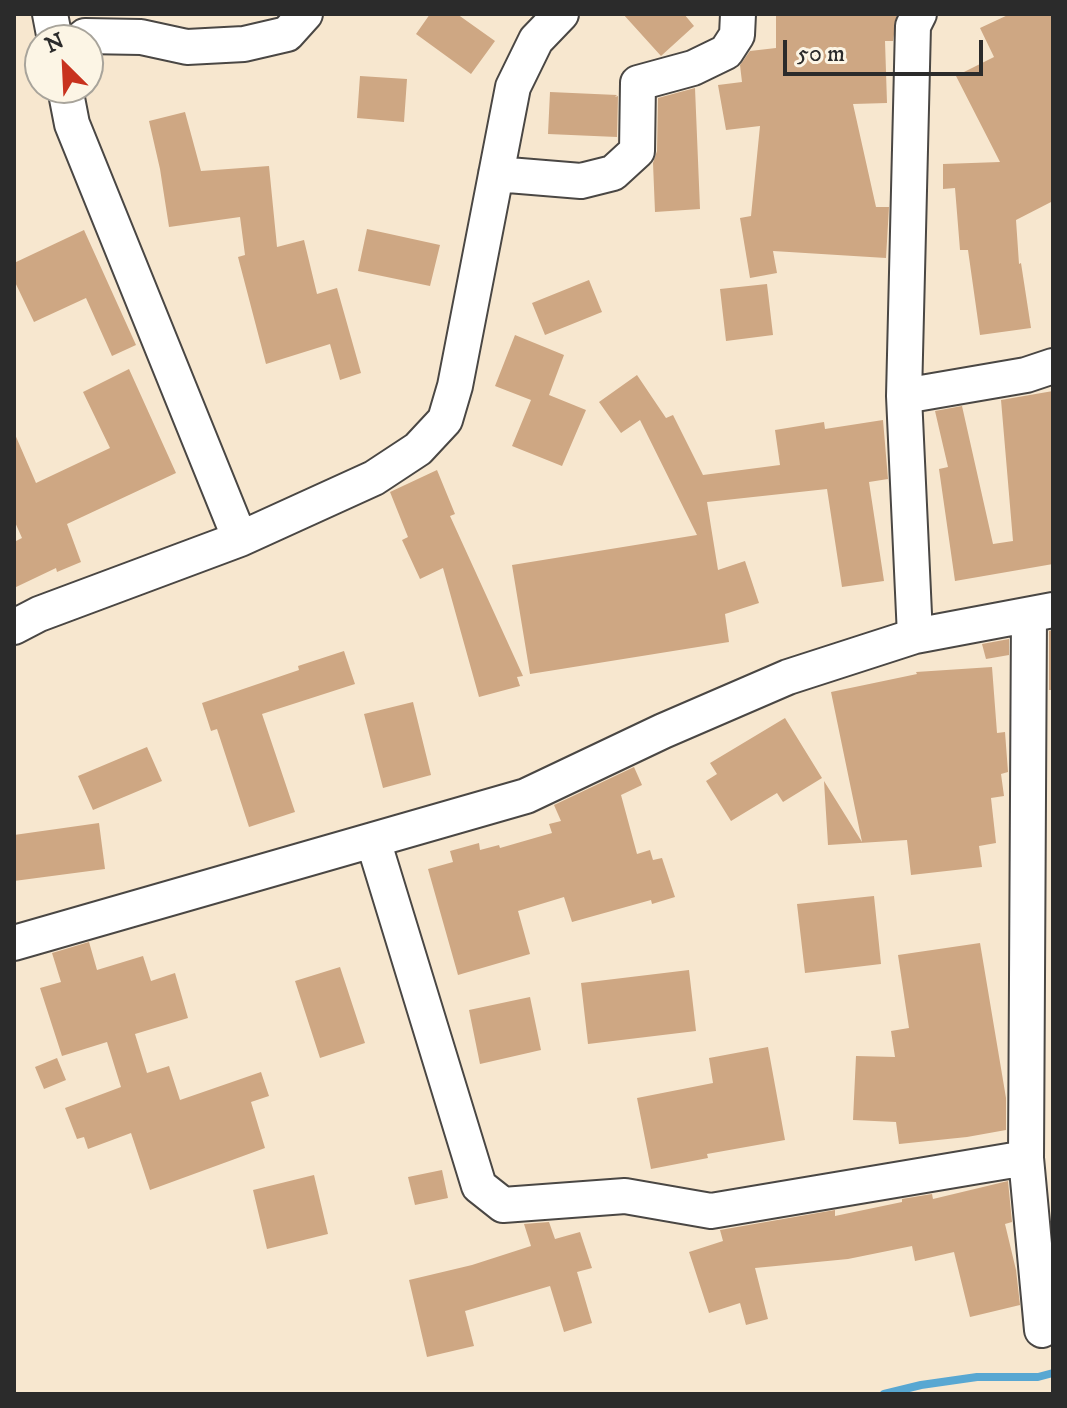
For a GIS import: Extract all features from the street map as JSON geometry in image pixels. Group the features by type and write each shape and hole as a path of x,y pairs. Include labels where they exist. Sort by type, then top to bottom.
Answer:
{"street":[{"path":"104,36 141,37 187,47 244,44 287,34 305,14"},
{"path":"14,627 39,614 240,539 374,478 418,449 445,420 455,386 513,87 536,40 561,14"},
{"path":"496,174 581,181 613,173 637,151 638,83 693,68 726,52 737,35 738,14"},
{"path":"915,636 904,396 913,26 919,14"},
{"path":"68,104 72,124 240,539"},
{"path":"904,396 1026,375 1053,366"},
{"path":"14,943 526,796 663,731 788,677 915,636 1041,612 1026,1158 1042,1330"},
{"path":"373,840 479,1186 503,1205 625,1196 711,1211 1026,1158"}],"building":[{"path":"430,14 457,14 495,41 471,74 416,34"},
{"path":"623,14 684,14 694,26 661,56"},
{"path":"776,14 897,14 893,41 885,41 887,103 853,104 876,207 889,207 886,258 773,251 777,273 750,278 740,218 751,216 760,126 726,130 718,85 742,82 740,65 750,51 776,48"},
{"path":"1010,14 1053,14 1053,201 1016,220 1019,264 1031,328 980,335 968,250 960,250 955,188 943,189 943,164 1000,162 956,76 994,57 980,28"},
{"path":"360,76 407,79 404,122 357,118"},
{"path":"695,88 700,209 655,212 653,163 657,151 658,98"},
{"path":"550,92 617,95 617,137 548,134"},
{"path":"185,112 201,171 269,166 277,247 304,240 317,294 337,288 361,373 340,380 330,344 266,364 238,257 245,255 240,217 169,227 149,121"},
{"path":"367,229 440,245 430,286 358,271"},
{"path":"84,230 136,345 112,356 86,298 34,322 14,280 14,263"},
{"path":"589,280 602,312 545,335 532,303"},
{"path":"767,284 773,335 726,341 720,289"},
{"path":"515,335 564,355 549,395 586,410 562,466 512,446 531,400 495,386"},
{"path":"129,369 176,473 67,524 81,562 57,572 56,568 14,588 14,542 22,538 14,520 14,432 36,483 110,448 83,392"},
{"path":"637,375 666,418 673,415 703,475 780,465 775,430 824,422 825,429 883,420 888,479 869,482 884,581 842,587 827,489 707,502 718,570 745,561 759,603 725,614 729,642 530,674 512,565 697,535 640,420 621,433 599,402"},
{"path":"1053,391 1053,564 955,581 939,469 948,467 935,411 962,406 993,544 1013,541 1001,400"},
{"path":"437,470 455,514 450,516 523,676 517,677 520,686 479,697 443,568 420,579 402,540 408,537 390,492"},
{"path":"1053,630 1053,690 1049,690 1049,631"},
{"path":"1009,639 1009,655 986,659 982,644"},
{"path":"344,651 355,684 262,714 295,812 249,827 217,729 211,731 202,703"},
{"path":"992,667 997,733 1005,732 1008,772 1001,774 1004,796 991,798 996,843 979,846 982,867 911,875 907,840 828,845 824,781 862,842 831,692 916,672"},
{"path":"413,702 431,775 383,788 364,714"},
{"path":"785,718 822,778 783,802 777,793 731,821 706,781 717,774 710,763"},
{"path":"147,747 162,781 93,810 78,776"},
{"path":"634,767 642,785 621,795 637,854 650,850 653,860 662,858 675,897 652,904 651,900 572,922 564,897 518,911 530,954 458,975 428,869 453,862 450,851 479,843 480,850 499,845 500,848 552,833 549,824 561,821 554,805"},
{"path":"99,823 105,869 14,881 14,835"},
{"path":"874,896 881,964 805,973 797,904"},
{"path":"89,942 97,970 143,956 151,981 175,973 188,1018 135,1034 147,1073 169,1066 180,1100 261,1072 269,1096 251,1102 265,1148 150,1190 131,1133 88,1149 84,1137 77,1139 65,1108 121,1087 107,1042 62,1056 40,988 61,982 52,953"},
{"path":"980,943 1006,1098 1006,1130 899,1144 896,1122 853,1120 856,1056 895,1057 891,1031 909,1028 898,955"},
{"path":"340,967 365,1043 320,1058 295,981"},
{"path":"689,970 696,1031 588,1044 581,983"},
{"path":"530,997 541,1050 480,1064 469,1010"},
{"path":"768,1047 785,1140 707,1154 708,1158 651,1169 637,1098 713,1083 709,1058"},
{"path":"57,1058 66,1080 44,1089 35,1067"},
{"path":"442,1170 448,1198 415,1205 408,1177"},
{"path":"314,1175 328,1234 267,1249 253,1190"},
{"path":"1008,1181 1012,1222 1005,1224 1016,1270 1020,1305 970,1317 954,1252 915,1261 912,1246 848,1259 755,1268 768,1319 746,1325 740,1303 709,1313 689,1252 723,1241 720,1230 835,1210 835,1216 902,1202 902,1199 932,1194 933,1199"},
{"path":"549,1222 555,1239 580,1232 592,1268 577,1272 592,1323 564,1332 550,1286 465,1311 474,1346 427,1357 409,1280 472,1265 531,1246 524,1224"}],"waterway":[{"path":"884,1394 977,1377 1038,1377 1053,1373"}]}
